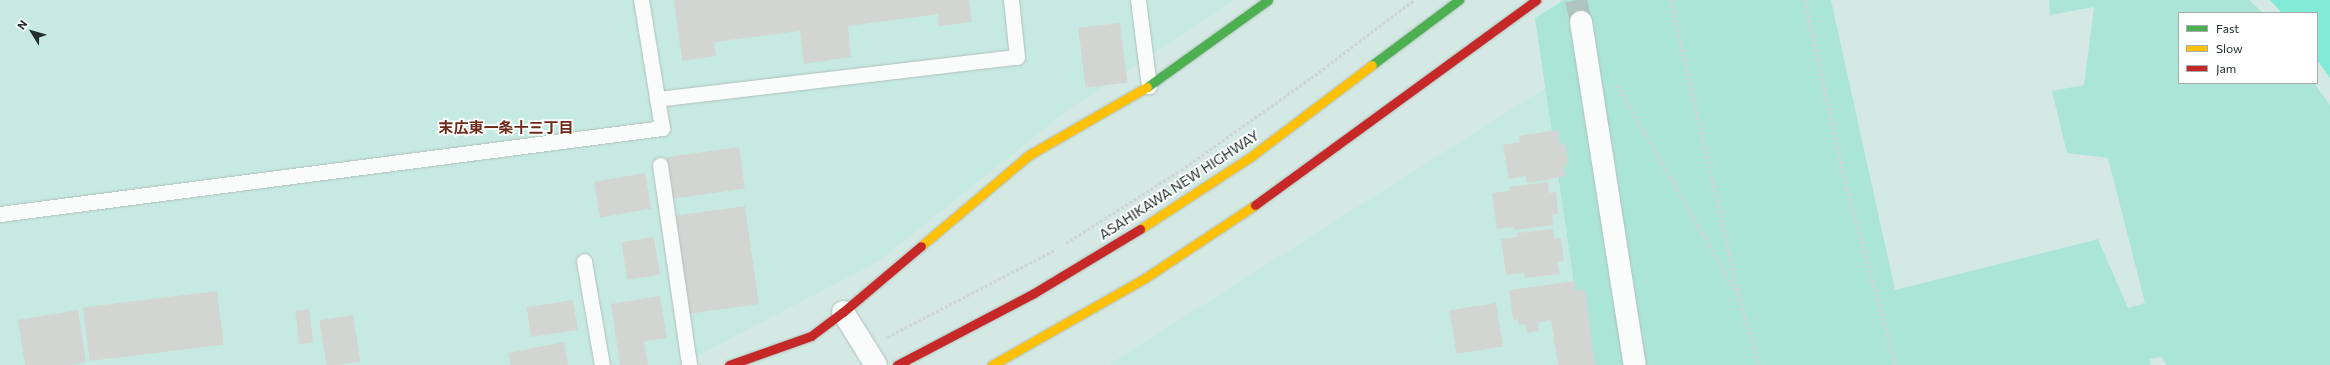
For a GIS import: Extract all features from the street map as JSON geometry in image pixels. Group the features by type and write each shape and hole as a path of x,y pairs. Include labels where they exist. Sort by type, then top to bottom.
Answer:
{"main road":[{"path":"729,365 811,336 843,312 1029,155 1149,86 1268,0"},
{"name":"ASAHIKAWA NEW HIGHWAY","path":"897,365 1034,293 1136,232 1249,158 1459,0"},
{"path":"992,365 1145,278 1253,207 1536,0"}],"street":[{"path":"1581,22 1635,365"},
{"path":"843,312 871,357"}],"lane":[{"path":"0,214 662,128 641,0"},
{"path":"657,99 1017,57 1010,0"},
{"path":"1138,0 1149,86"},
{"path":"660,165 689,365"},
{"path":"584,261 602,365"}],"path":[{"path":"1064,244 1181,170 1311,78 1414,0"},
{"path":"1671,0 1740,298 1759,365"},
{"path":"1805,0 1847,188 1896,365"},
{"path":"1617,84 1740,298"},
{"path":"871,357 1058,248"}],"shaded area":[{"path":"0,0 1235,0 1068,110 879,261 680,365 0,365"},
{"path":"1564,0 1831,0 1895,290 2098,239 2128,308 2145,303 2108,158 2067,153 2052,91 2084,85 2094,7 2050,15 2049,0 2249,0 2262,12 2178,12 2178,84 2315,84 2330,105 2330,365 2166,365 2162,357 2149,359 2151,365 1586,365 1535,18"},
{"path":"2270,0 2330,0 2330,78 2318,61 2318,12 2281,12"},
{"path":"1545,88 1586,365 1108,365"}],"building":[{"path":"674,0 969,0 972,22 939,26 938,14 848,26 851,57 804,64 800,31 714,42 716,56 682,61"},
{"path":"1120,23 1127,83 1086,88 1078,28"},
{"path":"1558,130 1560,144 1565,143 1569,164 1564,165 1566,176 1527,183 1526,176 1509,179 1503,145 1520,142 1519,136"},
{"path":"739,147 745,189 673,199 667,157"},
{"path":"645,173 651,208 600,217 594,182"},
{"path":"1548,182 1549,193 1556,192 1558,214 1552,215 1553,225 1514,230 1513,227 1497,229 1492,193 1510,191 1509,187"},
{"path":"745,206 759,304 689,314 676,216"},
{"path":"1553,229 1554,239 1561,238 1564,261 1558,262 1560,274 1525,278 1524,273 1506,275 1501,239 1517,237 1517,233"},
{"path":"654,237 660,275 627,280 621,242"},
{"path":"1574,281 1576,291 1585,289 1595,365 1558,365 1551,320 1538,322 1539,331 1527,333 1526,324 1519,325 1518,319 1513,320 1509,290"},
{"path":"217,291 224,345 90,361 83,307"},
{"path":"660,296 667,338 644,341 648,365 620,365 611,304"},
{"path":"573,300 578,330 531,337 527,307"},
{"path":"1496,303 1503,346 1456,354 1450,310"},
{"path":"309,309 313,343 299,344 295,311"},
{"path":"78,310 86,362 71,365 25,365 18,320"},
{"path":"353,315 360,361 326,365 319,320"},
{"path":"564,342 568,365 511,365 508,353"}],"tunnel":[{"path":"1576,0 1581,22"}],"traffic: fast":[{"path":"1147,87 1268,0"},
{"path":"1372,65 1459,0"}],"traffic: slow":[{"path":"1140,229 1249,158 1372,65"},
{"path":"921,246 1029,155 1147,87"},
{"path":"992,365 1145,278 1255,205"}],"traffic: jam":[{"path":"1255,205 1536,0"},
{"path":"897,365 1034,293 1140,229"},
{"path":"729,365 811,336 843,312 921,246"}],"district":[{"name":"末広東一条十三丁目","path":"506,128"}]}
